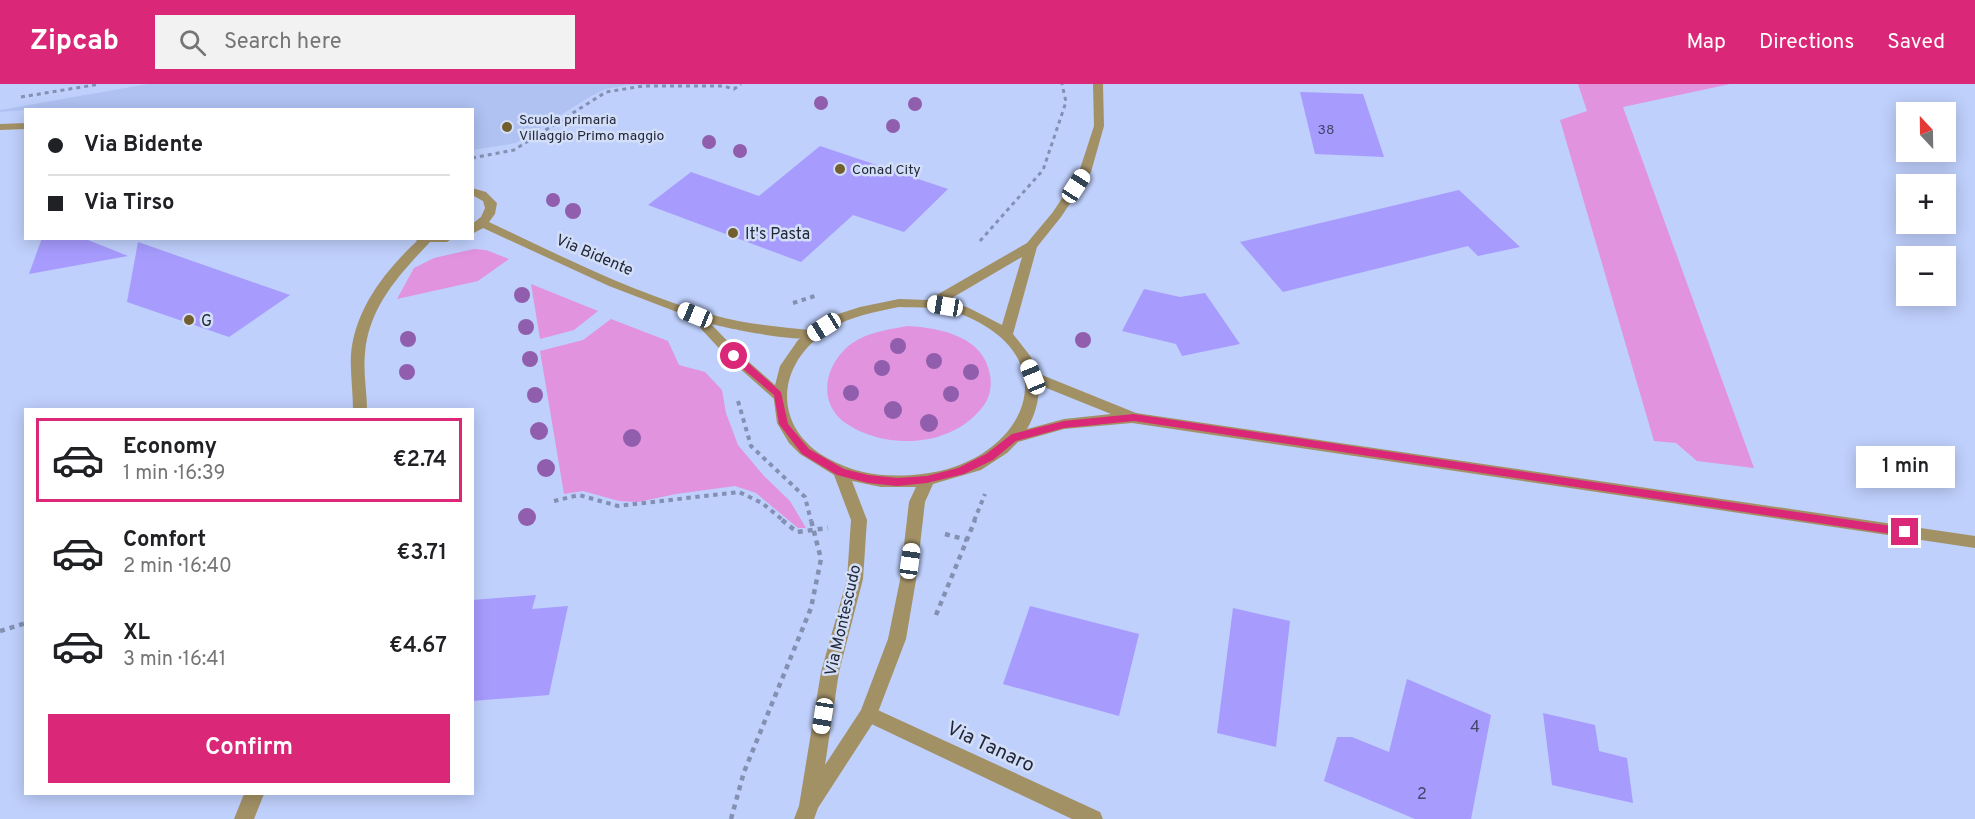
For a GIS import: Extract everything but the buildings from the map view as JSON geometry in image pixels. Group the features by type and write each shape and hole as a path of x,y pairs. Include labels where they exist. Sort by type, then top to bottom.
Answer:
{"street":[{"path":"931,304 1031,246 1057,214 1085,172 1099,126 1098,84"},
{"path":"0,127 24,126"},
{"name":"Via Bidente","path":"474,192 484,194 490,200 492,207 477,226 695,315 758,329 812,335"},
{"path":"360,408 358,352 370,308 400,263 422,240"},
{"path":"1006,334 1031,246"},
{"path":"899,303 931,304 959,309 985,319 1006,334 1023,354 1033,377 1030,408 1012,438 990,457 961,471 927,480 897,482 868,479 841,472 806,452 784,424 778,394 783,372 795,352 812,335 837,319 867,309 899,303"},
{"name":"Via Bidente","path":"695,315 734,356 778,394"},
{"path":"1033,377 1134,418"},
{"path":"1012,438 1064,424 1134,418 1975,542"},
{"name":"Via Montescudo","path":"807,812 830,672 855,579 859,520 841,472"},
{"name":"Via Montescudo","path":"807,812 869,714 897,639 908,580 917,502 927,480"},
{"name":"Via Tanaro","path":"869,714 1093,819"},
{"path":"244,819 254,795"}],"path":[{"path":"11,99 100,84"},
{"path":"474,158 514,150 606,92 643,86 723,86 734,89 741,84"},
{"path":"974,248 1043,170 1066,102 1062,84"},
{"path":"785,303 793,303 828,291"},
{"path":"731,819 744,772 811,608 821,559 805,497 751,446 736,394"},
{"path":"935,617 988,487"},
{"path":"554,501 579,495 618,506 634,506 739,492 762,503 797,532 815,532"},
{"path":"939,532 967,540"},
{"path":"0,631 24,624"}],"shaded area":[{"name":"Scuola primaria Villaggio Primo maggio","path":"148,84 735,84 628,85 606,89 516,143 474,150 474,108 24,108 24,110 0,112 0,110"},
{"path":"1578,84 1730,84 1623,107 1754,468 1697,461 1676,443 1654,441 1560,120 1587,111"},
{"path":"474,249 486,250 509,259 478,281 397,299 414,268 434,258"},
{"path":"531,284 598,311 574,330 540,339"},
{"path":"611,319 668,341 679,365 705,372 722,390 726,413 738,445 764,476 790,501 806,528 798,528 756,493 735,486 638,502 619,501 583,491 564,494 540,351 583,340"},
{"path":"908,326 946,332 970,343 979,351 990,375 991,387 988,398 971,419 938,437 900,441 863,433 847,424 836,414 830,403 827,391 832,367 839,356 859,339 877,332"}],"place":[{"name":"Scuola primaria Villaggio Primo maggio","path":"507,127"},
{"name":"Conad City","path":"840,169"},
{"name":"It's Pasta","path":"733,233"},
{"name":"G","path":"189,320"}],"route":[{"path":"734,356 778,394 784,424 806,452 841,472 868,479 897,482 927,480 961,471 990,457 1012,438 1064,424 1134,418 1905,532"}]}
